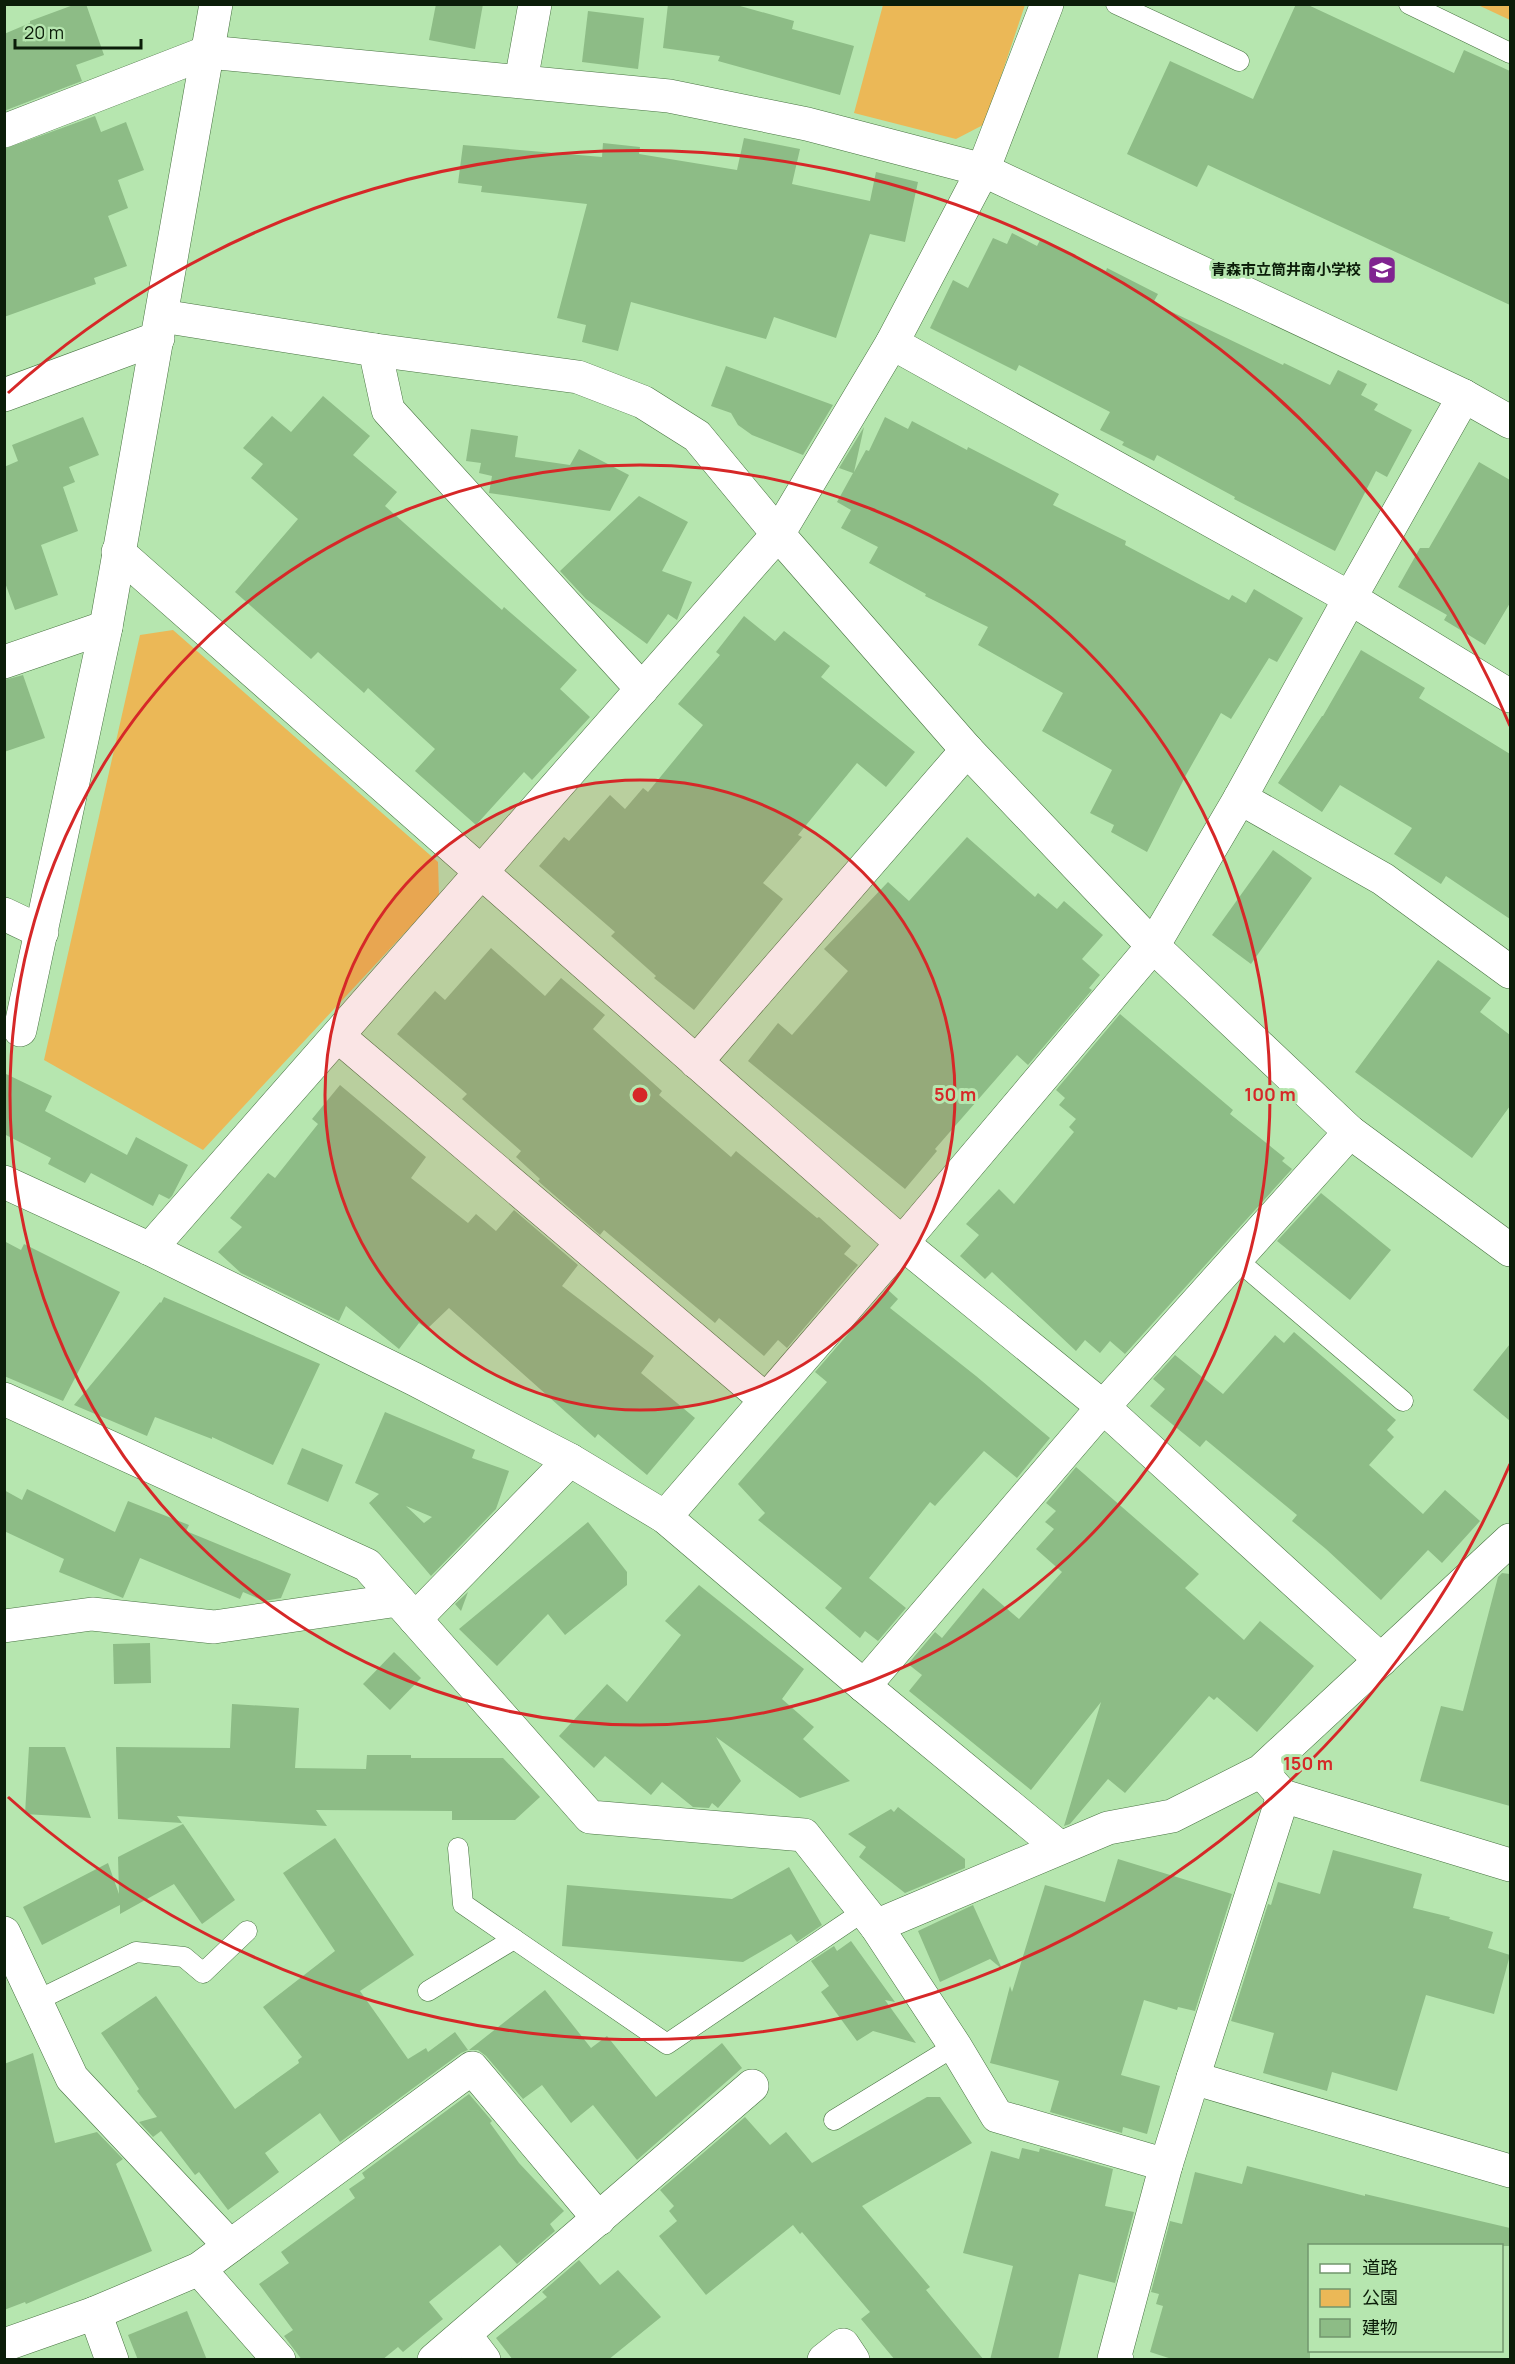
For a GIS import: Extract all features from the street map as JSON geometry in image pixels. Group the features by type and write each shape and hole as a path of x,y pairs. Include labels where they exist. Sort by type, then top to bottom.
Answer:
{"street":[{"path":"20,1030 106,627 216,4"},
{"path":"521,81 535,4"},
{"path":"150,1249 778,534 892,343 983,170 1047,4"},
{"path":"4,130 208,52 669,96 807,124 983,170 1464,396 1510,422"},
{"path":"4,395 160,327 375,350 578,377 643,402 697,436 778,534 967,750 1153,946 1350,1132 1510,1250"},
{"path":"892,343 1350,598 1510,696"},
{"path":"375,350 388,410 642,689"},
{"path":"665,1517 902,1243 1153,946 1240,798 1464,396"},
{"path":"118,552 902,1243 1103,1407 1381,1660"},
{"path":"4,662 106,627"},
{"path":"696,1062 967,750"},
{"path":"1240,798 1383,879 1510,972"},
{"path":"4,914 42,932"},
{"path":"338,1036 766,1400"},
{"path":"864,1686 1103,1407 1350,1132"},
{"path":"4,1182 150,1249 414,1379 570,1460 665,1517 1059,1847"},
{"path":"4,1399 367,1565 590,1817 804,1835 870,1918 997,2116 1166,2165"},
{"path":"4,1626 92,1614 214,1627 407,1610 570,1460"},
{"path":"870,1918 1108,1828 1172,1816 1261,1771 1510,1540"},
{"path":"1261,1771 1283,1796 1510,1865"},
{"path":"1117,2360 1114,2359 1166,2165 1283,1796"},
{"path":"4,1934 72,2079 230,2246"},
{"path":"4,2345 95,2313 199,2269 472,2068 599,2219"},
{"path":"1193,2078 1510,2171"},
{"path":"434,2360 474,2347 599,2219 752,2085"},
{"path":"199,2269 279,2360"},
{"path":"95,2313 112,2360"},
{"path":"824,2360 843,2345 853,2360"}],"lane":[{"path":"1116,4 1239,61"},
{"path":"1409,4 1510,53"},
{"path":"1236,1259 1403,1401"},
{"path":"458,1848 463,1904 668,2044 870,1918"},
{"path":"36,2001 136,1952 184,1957 203,1973 248,1931"},
{"path":"428,1991 513,1938"},
{"path":"834,2120 954,2046"}],"green space":[{"path":"883,5 1025,5 985,124 956,139 854,113"},
{"path":"1478,5 1510,5 1510,20"},
{"path":"173,630 438,862 439,896 203,1150 44,1060 140,635"}],"building":[{"path":"76,4 86,4 104,55 76,65 82,81 4,111 4,34 30,21"},
{"path":"436,4 483,4 475,49 429,40"},
{"path":"668,4 733,4 794,21 792,29 854,46 840,95 718,61 720,56 663,48"},
{"path":"1296,4 1306,4 1454,73 1464,50 1510,71 1510,305 1208,165 1197,187 1127,154 1170,61 1253,99"},
{"path":"588,11 644,18 638,69 582,62"},
{"path":"95,116 101,132 126,122 144,170 118,180 128,208 108,216 127,266 94,278 96,284 4,317 4,149"},
{"path":"744,138 800,149 792,184 870,201 876,172 918,182 905,242 870,234 836,338 774,317 766,339 631,302 618,351 582,342 586,325 557,318 587,204 481,192 482,186 458,183 463,145 602,157 603,143 640,147 639,154 737,170"},
{"path":"1012,233 1037,246 1040,240 1106,271 1107,268 1158,294 1153,303 1330,385 1338,370 1367,384 1361,395 1378,404 1374,410 1412,430 1387,477 1376,471 1335,551 1234,499 1235,497 1157,455 1154,461 1122,445 1124,442 1100,430 1110,412 1019,365 1016,371 930,328 953,280 968,288 993,238 1007,244"},
{"path":"726,366 833,405 803,455 752,435 738,425 731,413 711,406"},
{"path":"323,396 370,436 353,455 397,492 385,506 502,610 504,607 577,670 560,689 590,717 532,780 524,772 476,825 415,771 435,749 368,688 364,693 318,652 311,659 235,592 298,519 251,478 263,464 243,448 272,416 291,432"},
{"path":"83,417 99,455 69,467 75,482 63,487 78,531 41,545 58,595 15,610 4,580 4,467 18,461 12,445"},
{"path":"885,417 908,429 912,421 1059,494 1053,505 1126,541 1125,545 1229,600 1232,595 1246,603 1254,589 1303,618 1277,662 1269,658 1231,719 1221,713 1147,852 1111,832 1114,825 1090,813 1112,770 1042,731 1063,693 978,645 988,627 925,596 926,594 869,563 878,547 841,528 851,510 837,502 853,473 839,468 864,427 854,472 866,450 869,451"},
{"path":"471,429 518,436 515,457 570,465 579,449 629,475 610,511 489,493 492,476 479,473 481,463 466,461"},
{"path":"1479,462 1510,480 1510,603 1485,645 1444,620 1447,615 1398,587 1420,548 1429,548"},
{"path":"639,496 688,522 662,571 692,582 677,620 668,614 647,644 586,599 560,571"},
{"path":"744,616 775,641 784,631 830,666 821,677 915,752 886,787 857,763 798,835 802,837 763,883 783,899 694,1010 654,978 656,976 611,936 615,932 539,866 564,837 569,841 610,795 625,809 643,788 648,792 703,725 678,704 720,655 716,652"},
{"path":"1361,650 1425,688 1419,698 1510,754 1510,919 1446,876 1441,884 1394,854 1412,828 1340,785 1322,812 1278,783 1323,716"},
{"path":"23,675 45,738 4,752 4,680"},
{"path":"967,837 1035,897 1038,893 1057,909 1064,901 1103,935 1082,959 1100,975 1089,988 1092,990 1028,1065 1017,1055 935,1149 937,1151 905,1189 748,1061 778,1023 792,1035 848,971 824,949 888,882 909,901"},
{"path":"1273,850 1312,878 1251,964 1212,935"},
{"path":"491,948 545,996 561,978 605,1015 593,1029 662,1091 659,1095 731,1157 736,1151 817,1218 819,1217 851,1246 844,1254 858,1265 787,1348 778,1340 764,1356 719,1318 715,1323 604,1230 600,1235 538,1181 540,1179 516,1157 521,1151 462,1099 467,1094 397,1034 435,991 445,1000"},
{"path":"1438,960 1491,998 1480,1012 1510,1035 1510,1106 1472,1158 1355,1072"},
{"path":"1120,1014 1233,1110 1230,1114 1285,1158 1282,1161 1292,1169 1125,1354 1110,1341 1100,1353 1085,1340 1076,1351 992,1272 985,1279 960,1256 979,1235 966,1224 999,1189 1014,1204 1074,1132 1069,1127 1076,1119 1059,1105 1065,1098 1056,1090"},
{"path":"4,1073 52,1096 45,1111 127,1155 136,1137 188,1165 172,1196 169,1199 159,1194 153,1206 91,1173 85,1183 48,1164 51,1158 4,1134"},
{"path":"340,1085 426,1157 411,1178 468,1223 476,1214 496,1231 514,1210 578,1265 562,1286 654,1356 641,1373 695,1418 647,1475 598,1434 595,1438 449,1308 427,1329 419,1323 399,1349 346,1306 339,1321 241,1273 218,1252 242,1227 230,1218 268,1173 275,1178 318,1124 312,1119"},
{"path":"1321,1193 1391,1250 1350,1300 1277,1241"},
{"path":"4,1241 21,1250 24,1244 120,1292 63,1401 4,1376"},
{"path":"887,1289 898,1299 890,1308 1050,1438 1017,1478 984,1451 935,1506 930,1502 869,1578 906,1608 878,1641 865,1631 860,1638 825,1608 842,1588 758,1520 765,1513 738,1484 827,1382 815,1372"},
{"path":"164,1297 320,1364 273,1465 212,1437 212,1439 155,1417 147,1436 74,1405"},
{"path":"1294,1332 1396,1420 1387,1430 1394,1437 1369,1465 1423,1514 1445,1490 1480,1521 1442,1563 1428,1550 1381,1600 1292,1521 1297,1515 1206,1440 1200,1447 1150,1406 1165,1389 1153,1379 1175,1355 1223,1394 1275,1335 1284,1343"},
{"path":"1510,1344 1510,1421 1473,1390"},
{"path":"385,1412 475,1450 472,1458 509,1471 496,1509 431,1576 369,1503 379,1494 355,1483","holes":["406,1506 432,1517 424,1523"]},
{"path":"302,1448 343,1465 328,1502 287,1484"},
{"path":"1076,1467 1199,1574 1185,1588 1244,1640 1260,1621 1314,1666 1257,1732 1217,1697 1214,1700 1209,1696 1125,1793 1108,1779 1070,1824 1064,1826 1101,1702 1031,1790 909,1691 922,1675 908,1664 935,1632 942,1638 983,1588 1019,1619 1062,1572 1036,1549 1054,1529 1045,1522 1056,1511 1046,1503"},
{"path":"27,1489 115,1532 128,1501 189,1525 186,1531 291,1574 281,1598 264,1601 243,1592 240,1599 140,1558 123,1598 59,1572 64,1559 4,1531 4,1490 22,1500"},
{"path":"588,1522 627,1572 627,1585 565,1635 548,1614 497,1666 459,1629"},
{"path":"1502,1573 1510,1574 1510,1806 1420,1781 1441,1706 1463,1711 1498,1577"},
{"path":"699,1585 804,1669 782,1699 814,1727 803,1739 850,1781 800,1798 716,1737 741,1781 718,1808 712,1803 709,1808 693,1807 662,1782 651,1795 605,1756 594,1768 559,1736 607,1684 627,1702 681,1635 665,1621"},
{"path":"468,1592 461,1611 455,1604"},
{"path":"150,1643 151,1683 114,1684 113,1644"},
{"path":"394,1652 421,1678 390,1710 363,1684"},
{"path":"232,1704 299,1708 295,1768 366,1769 367,1755 411,1755 411,1758 503,1758 540,1797 515,1820 452,1820 452,1811 316,1810 327,1826 177,1816 182,1823 118,1819 116,1747 230,1748"},
{"path":"29,1747 65,1747 91,1818 25,1814"},
{"path":"898,1807 965,1859 965,1868 905,1893 859,1857 866,1847 848,1834 891,1809 894,1812"},
{"path":"183,1824 235,1900 202,1924 174,1884 120,1914 120,1905 42,1945 23,1907 108,1863 119,1894 118,1857"},
{"path":"335,1838 414,1955 360,1991 408,2059 426,2048 428,2052 455,2032 468,2050 340,2142 320,2113 265,2153 279,2172 228,2210 199,2172 195,2175 161,2131 153,2137 139,2122 157,2117 137,2091 139,2089 101,2033 156,1996 235,2109 299,2063 298,2060 302,2057 263,2007 335,1951 283,1873"},
{"path":"1333,1850 1422,1874 1413,1908 1450,1917 1449,1919 1493,1932 1488,1948 1510,1955 1494,2014 1426,1995 1397,2091 1332,2072 1327,2091 1263,2073 1274,2033 1231,2021 1268,1904 1271,1905 1278,1882 1320,1894"},
{"path":"1118,1859 1232,1894 1195,2011 1178,2007 1177,2010 1144,2000 1121,2075 1160,2086 1147,2134 1123,2127 1122,2133 1050,2112 1059,2081 990,2063 1010,1986 1012,1992 1045,1885 1105,1902"},
{"path":"789,1867 822,1925 797,1942 791,1934 743,1962 562,1946 567,1885 732,1899"},
{"path":"973,1905 1002,1969 990,1959 940,1982 918,1931"},
{"path":"851,1941 895,2002 885,2000 916,2043 873,2031 857,2041 821,1992 829,1986 811,1961 834,1946 837,1951"},
{"path":"545,1990 591,2048 607,2036 656,2097 722,2043 742,2068 637,2160 593,2105 571,2123 542,2085 523,2099 486,2056 478,2050 469,2050"},
{"path":"33,2053 55,2143 97,2132 123,2159 116,2164 152,2251 26,2304 25,2302 4,2310 4,2064"},
{"path":"469,2094 492,2121 490,2123 519,2163 564,2211 550,2224 555,2231 517,2264 500,2245 429,2302 443,2319 403,2352 398,2347 382,2360 302,2360 284,2336 293,2330 259,2284 289,2263 281,2252 355,2198 349,2189 365,2178 362,2173"},
{"path":"927,2097 940,2097 972,2143 862,2206 930,2287 926,2290 984,2360 895,2360 861,2319 870,2312 802,2232 800,2234 793,2225 706,2295 659,2236 677,2221 669,2211 674,2206 660,2190 745,2117 770,2145 786,2132 812,2163"},
{"path":"1022,2148 1039,2152 1040,2148 1113,2169 1105,2206 1134,2212 1115,2283 1079,2274 1058,2360 990,2360 1013,2266 963,2253 991,2151 1019,2159"},
{"path":"1247,2166 1365,2196 1365,2194 1510,2228 1510,2246 1503,2246 1503,2244 1308,2244 1308,2352 1310,2352 1310,2360 1175,2360 1150,2352 1163,2306 1156,2304 1159,2294 1151,2292 1170,2221 1182,2224 1195,2172 1242,2184"},
{"path":"579,2260 600,2285 618,2270 661,2317 608,2360 513,2360 496,2338 547,2297 542,2292"},
{"path":"187,2311 207,2360 138,2360 128,2335"}],"place":[{"name":"青森市立筒井南小学校","path":"1382,270"}]}
